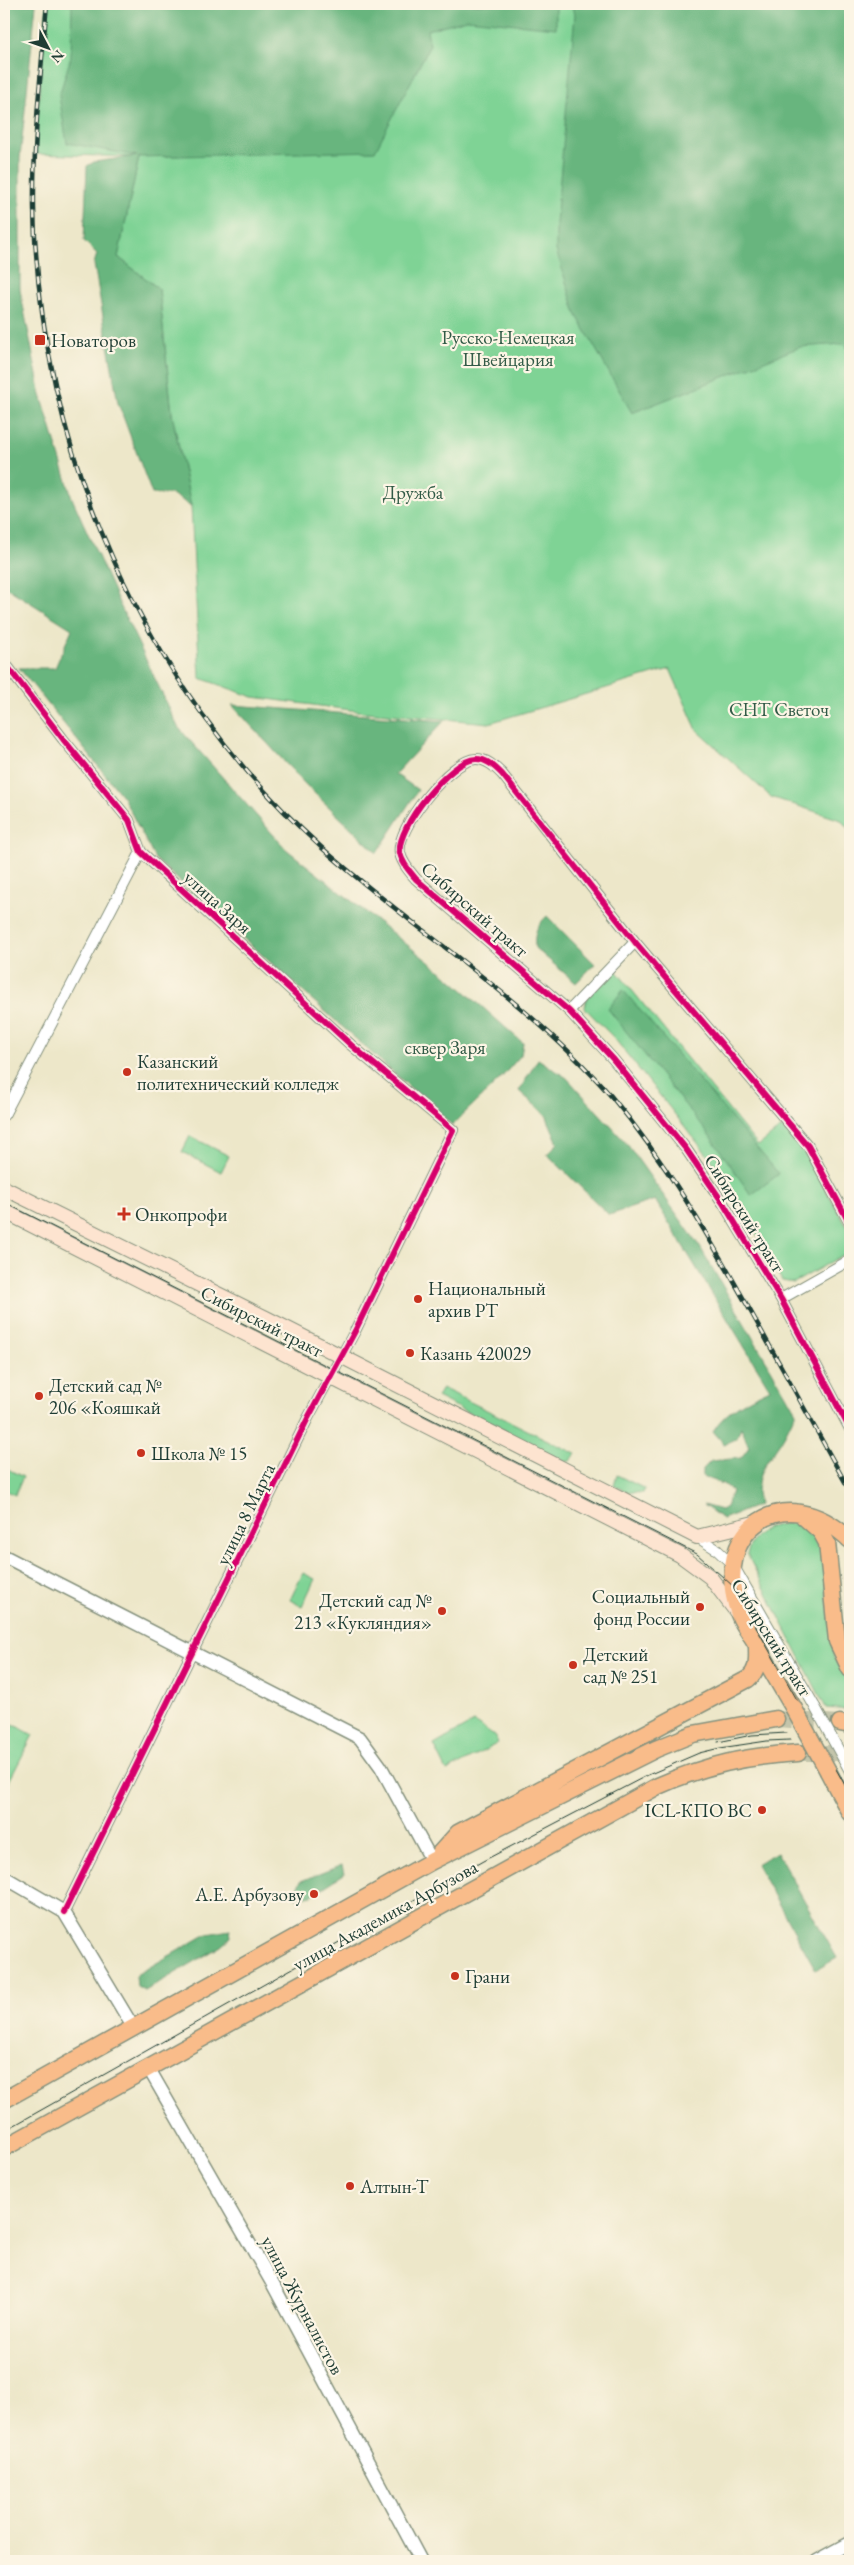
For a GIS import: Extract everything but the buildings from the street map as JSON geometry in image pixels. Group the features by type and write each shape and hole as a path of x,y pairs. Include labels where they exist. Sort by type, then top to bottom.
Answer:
{"main road":[{"name":"Сибирский тракт","path":"4,1188 697,1537"},
{"name":"Сибирский тракт","path":"4,1211 329,1378 680,1554 710,1577 739,1614 793,1707 850,1813"},
{"path":"697,1537 754,1523 778,1513 799,1514 827,1522 850,1540"},
{"path":"799,1514 812,1522 822,1532 827,1544 837,1641 850,1669"},
{"path":"739,1614 733,1586 733,1565 738,1545 754,1523"},
{"path":"432,1861 458,1833 748,1680 755,1674 757,1646"},
{"name":"улица Академика Арбузова","path":"4,2100 432,1861 656,1749 692,1734 776,1719"},
{"name":"улица Академика Арбузова","path":"4,2148 658,1786 690,1772 721,1762 798,1754"}],"street":[{"name":"улица Заря","path":"4,662 63,739 129,820 140,852 351,1045 452,1130"},
{"name":"Сибирский тракт","path":"850,1224 808,1146 635,942 502,774 490,763 477,758 466,761 433,788 403,832 399,852 406,868 416,879 569,1011 613,1059 686,1149 723,1203 781,1299 850,1429"},
{"path":"4,1115 140,852"},
{"path":"569,1011 635,942"},
{"name":"улица 8 Марта","path":"64,1912 340,1356 355,1331 452,1130"},
{"path":"781,1299 850,1260"},
{"name":"Сибирский тракт","path":"697,1537 733,1565 816,1707 850,1771"},
{"path":"4,1556 360,1738 381,1767 432,1861"},
{"path":"4,1877 50,1902 64,1912 133,2027"},
{"name":"улица Журналистов","path":"149,2069 271,2281 421,2561"},
{"path":"817,2561 850,2543"}],"green space":[{"name":"сквер Заря","path":"4,4 36,4 20,158 20,290 41,395 72,498 178,727 286,849 453,981 523,1043 521,1055 500,1079 452,1125 155,859 123,797 19,668 55,668 72,629 4,586"},
{"name":"Русско-Немецкая Швейцария","path":"47,4 850,4 850,831 841,820 771,797 697,730 670,669 489,723 365,712 253,697 200,678 191,506 172,414 159,289 118,257 139,157 34,154"},
{"path":"72,4 556,4 556,28 467,19 427,30 430,45 375,151 139,157 118,257 159,289 172,414 191,506 172,494 152,494 118,403 94,264 97,254 84,241 87,166 94,162 137,156 67,143 59,96 71,57"},
{"path":"572,4 850,4 850,351 843,344 800,347 632,413 576,314 556,250 556,223 575,14"},
{"path":"232,705 444,721 395,774 418,790 377,853 305,784"},
{"path":"547,916 595,964 576,983 535,948 536,930"},
{"path":"614,968 758,1146 781,1128 786,1129 807,1156 850,1232 850,1251 794,1283 782,1281 739,1203 713,1162 614,1038 585,1008 586,999"},
{"path":"623,990 779,1174 751,1195 710,1136 608,1009"},
{"path":"538,1059 567,1078 627,1144 700,1247 796,1412 760,1475 757,1494 759,1505 723,1519 703,1505 721,1510 726,1507 732,1491 723,1484 703,1477 703,1469 711,1461 741,1458 749,1447 741,1427 737,1438 724,1444 713,1431 731,1411 770,1389 655,1200 609,1215 547,1154 558,1143 546,1115 519,1091"},
{"path":"190,1136 229,1156 221,1172 182,1152"},
{"path":"442,1388 576,1454 570,1461 565,1462 437,1397"},
{"path":"4,1467 23,1477 15,1495 4,1490"},
{"path":"617,1475 645,1489 643,1493 629,1492 614,1486"},
{"path":"788,1523 803,1525 821,1544 834,1658 850,1684 850,1710 826,1708 747,1554 753,1540 762,1531"},
{"path":"303,1573 315,1579 302,1606 290,1600"},
{"path":"4,1719 33,1735 4,1791"},
{"path":"474,1722 494,1736 498,1743 447,1771 434,1745"},
{"path":"777,1852 837,1958 816,1970 756,1864"},
{"path":"342,1865 344,1874 312,1895 296,1898 294,1892 301,1881"},
{"path":"230,1930 231,1937 221,1946 145,1991 137,1987 136,1975 207,1934"}],"tunnel":[{"path":"776,1719 840,1723"},
{"path":"798,1753 850,1753"}],"tram line":[{"path":"4,1202 697,1554 733,1586 850,1794"},
{"path":"845,1732 850,1733"},
{"path":"718,1742 752,1735 787,1733"},
{"path":"4,2131 483,1861 648,1775 699,1753 767,1741 790,1740"}],"railway":[{"path":"47,4 38,106 34,182 40,298 56,386 80,473 112,557 153,638 202,713 258,783 321,847 544,1028 611,1096 651,1147 703,1228 850,1491"}],"cycle path":[{"path":"4,662 63,739 129,820 141,852 351,1045 453,1130 355,1331 308,1418 64,1912"},
{"path":"850,1224 808,1146 635,942 502,774 494,766 480,759 465,762 453,770 427,797 406,828 401,842 400,853 404,864 416,879 569,1011 613,1059 686,1149 723,1203 781,1299 850,1429"}],"place":[{"name":"Новаторов","path":"40,340"},
{"name":"Казанский политехнический колледж","path":"127,1072"},
{"name":"Онкопрофи","path":"124,1214"},
{"name":"Национальный архив РТ","path":"418,1299"},
{"name":"Казань 420029","path":"410,1353"},
{"name":"Детский сад № 206 «Кояшкай","path":"39,1396"},
{"name":"Школа № 15","path":"141,1453"},
{"name":"Социальный фонд России","path":"700,1607"},
{"name":"Детский сад № 213 «Кукляндия»","path":"442,1611"},
{"name":"Детский сад № 251","path":"573,1665"},
{"name":"ICL-КПО ВС","path":"762,1810"},
{"name":"А.Е. Арбузову","path":"314,1894"},
{"name":"Грани","path":"455,1976"},
{"name":"Алтын-Т","path":"350,2186"}],"park label":[{"name":"Дружба","path":"413,492"},
{"name":"СНТ Светоч","path":"779,709"}]}
